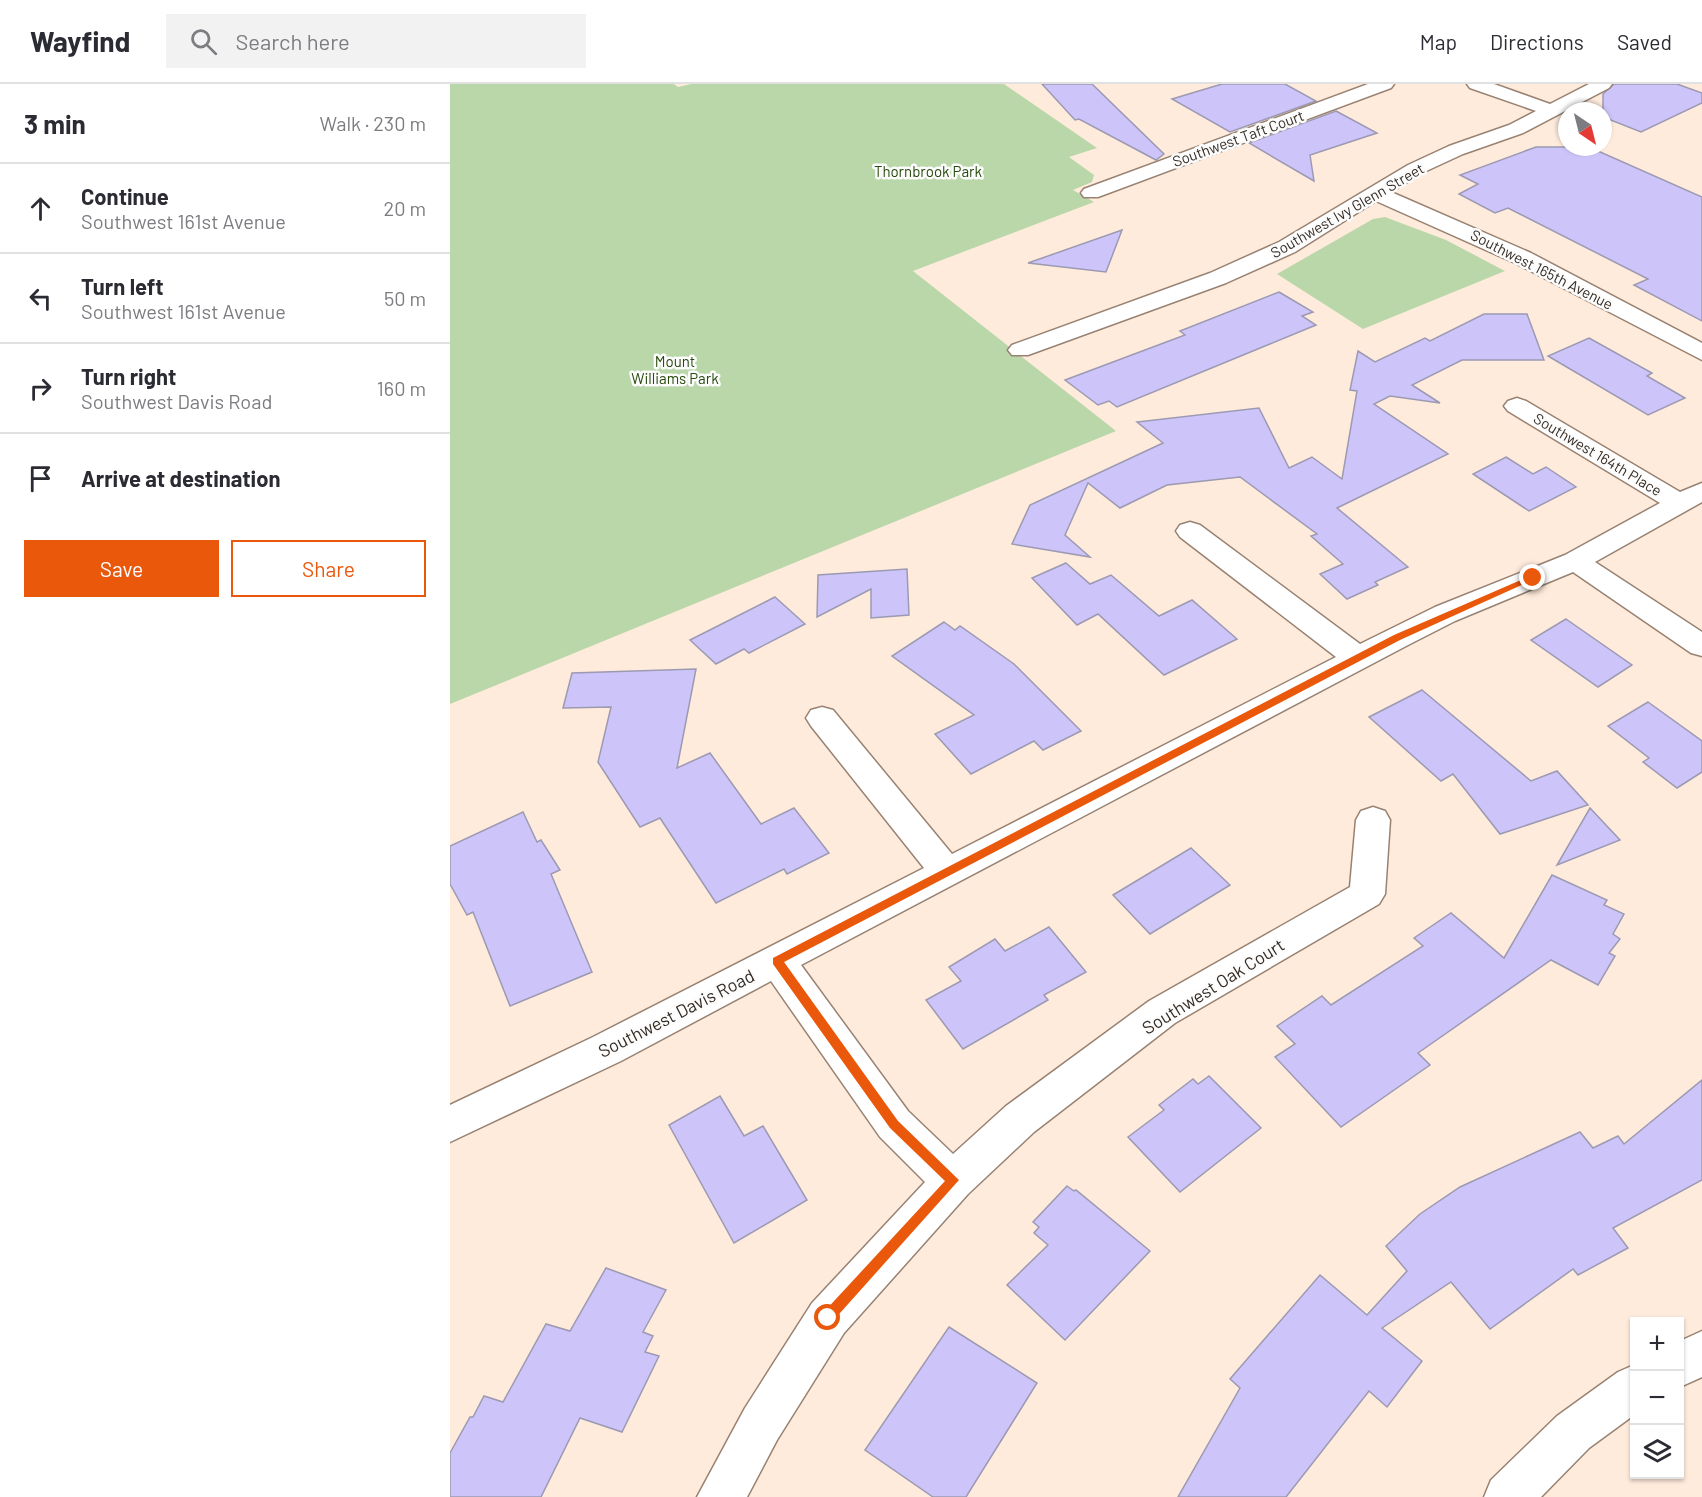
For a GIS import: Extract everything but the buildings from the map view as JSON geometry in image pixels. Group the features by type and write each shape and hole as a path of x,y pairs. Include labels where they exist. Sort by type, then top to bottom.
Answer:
{"street":[{"name":"Southwest Taft Court","path":"1091,193 1385,84"},
{"path":"1476,84 1552,111"},
{"name":"Southwest Ivy Glenn Street","path":"1020,350 1218,278 1287,247 1415,169 1456,150 1516,129 1603,84"},
{"name":"Southwest 165th Avenue","path":"1377,194 1523,258 1702,353"},
{"name":"Southwest 164th Place","path":"1517,406 1691,497"},
{"name":"Southwest Davis Road","path":"450,1124 540,1083 1445,614 1575,561 1691,497"},
{"path":"1190,531 1358,658"},
{"path":"1575,561 1702,646"},
{"path":"822,718 947,872"},
{"name":"Southwest Oak Court","path":"953,1180 1020,1119 1162,1012 1367,894 1373,820"},
{"path":"722,1497 761,1424 828,1318 953,1180 894,1124 777,961"},
{"path":"1684,1363 1702,1353"},
{"path":"1508,1497 1574,1432 1630,1392"}],"green space":[{"name":"Mount Williams Park","path":"450,84 674,84 678,87 691,84 1004,84 1097,148 1069,157 1094,175 1092,182 1073,190 1094,202 913,271 1116,431 450,704"},
{"path":"1385,217 1446,240 1505,271 1363,329 1277,274 1373,219"}],"route":[{"path":"828,1318 953,1180 894,1124 853,1070 777,961 1397,638 1445,614 1533,578"}],"park label":[{"name":"Thornbrook Park","path":"928,171"}]}
